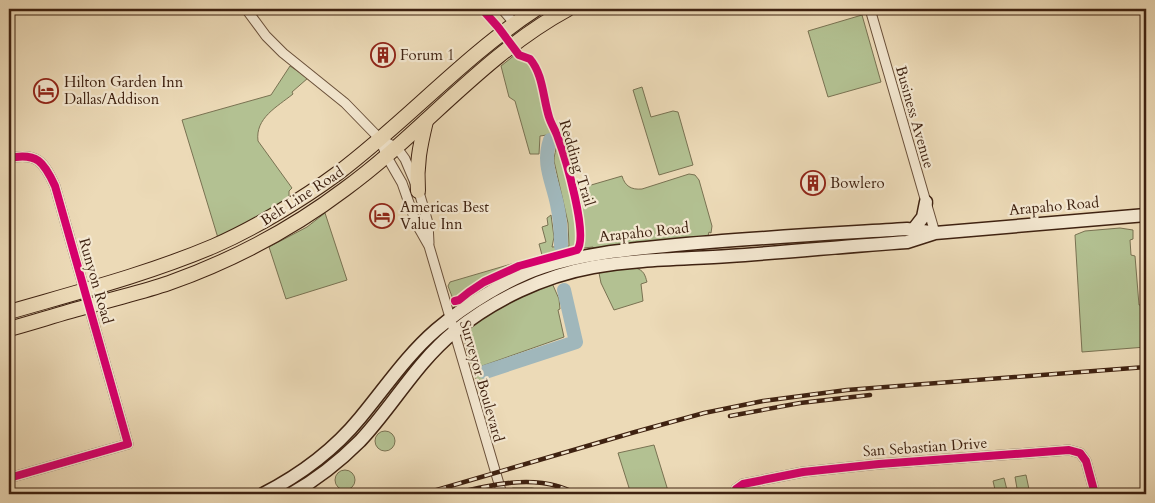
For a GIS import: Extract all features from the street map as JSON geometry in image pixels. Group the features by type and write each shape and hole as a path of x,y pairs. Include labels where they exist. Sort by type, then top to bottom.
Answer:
{"main road":[{"name":"Belt Line Road","path":"9,312 170,264 250,228 338,173 380,139 476,54 536,9"},
{"name":"Belt Line Road","path":"9,329 171,282 278,233 323,205 392,153 464,85 492,62 523,38 568,9"},
{"path":"418,190 418,160 426,121"},
{"path":"913,230 923,217 926,202"},
{"name":"Arapaho Road","path":"262,494 286,482 315,463 333,447 359,419 401,365 450,319 509,282 541,268 573,258 607,252 725,240 907,229 935,233 1146,215"},
{"path":"250,228 257,244"},
{"name":"Arapaho Road","path":"291,494 316,478 360,441 430,354 454,332 487,309 510,296 559,276 593,267 644,261 907,242 935,233"},
{"path":"333,447 343,457"}],"street":[{"path":"246,9 266,36 283,53 345,103 392,153"},
{"path":"502,9 515,24"},
{"name":"Business Avenue","path":"870,9 935,233"},
{"name":"Surveyor Boulevard","path":"392,153 405,159 418,190 428,223 428,246"},
{"name":"Surveyor Boulevard","path":"392,153 416,223 428,246 502,494"},
{"name":"Runyon Road","path":"9,158 18,156 35,158 47,168 54,186 128,444 9,478"},
{"name":"San Sebastian Drive","path":"734,494 736,489 743,484 803,472 879,464 1069,450 1080,453 1086,462 1095,494"},
{"path":"1133,494 1146,493"}],"green space":[{"path":"862,15 881,82 828,97 808,31"},
{"path":"516,54 520,58 530,61 536,73 547,118 557,138 579,223 578,247 510,267 474,286 459,299 455,296 453,299 448,286 450,282 542,255 539,244 546,242 542,227 548,225 547,218 551,215 554,237 552,247 569,246 568,223 554,161 557,145 556,139 547,135 540,136 539,154 530,154 515,101 509,97 501,66"},
{"path":"290,66 308,78 264,119 258,133 258,141 292,188 289,191 291,199 218,238 182,120 271,95"},
{"path":"642,87 651,117 673,111 678,112 693,165 659,175 633,90"},
{"path":"689,174 695,175 699,180 712,226 711,233 709,232 708,236 594,249 593,247 583,248 580,253 461,301 479,287 522,266 581,249 582,226 574,190 622,176 629,187 642,189"},
{"path":"325,213 347,280 286,299 269,247 307,227"},
{"path":"1120,228 1133,230 1133,239 1130,240 1131,255 1135,256 1139,305 1146,305 1146,347 1082,352 1075,235 1085,231"},
{"path":"635,268 642,271 647,282 641,284 643,301 614,310 601,283 599,273 602,271"},
{"path":"552,283 559,299 560,309 558,310 564,337 482,366 486,379 477,382 465,343 466,332 471,325 517,296"},
{"path":"385,431 392,434 395,441 392,448 385,451 378,448 375,441 378,434"},
{"path":"654,445 669,494 631,494 618,453"},
{"path":"345,470 352,473 355,480 352,487 345,490 338,487 335,480 338,473"},
{"path":"1026,475 1030,494 1018,494 1015,477"},
{"path":"1004,478 1008,494 996,494 993,481"},
{"path":"513,488 532,488 560,494 509,494 508,490"}],"waterway":[{"path":"550,140 547,164 559,214 561,246"},
{"path":"485,372 576,342 564,290"}],"railway":[{"path":"423,494 704,413 763,401 847,390 1146,367"},
{"path":"730,416 800,403 870,395"},
{"path":"450,494 517,482 544,483 579,494"}],"cycle path":[{"name":"Redding Trail","path":"455,301 484,282 519,266 577,250 580,242 575,196 566,161 549,117 538,72 530,59 519,55 482,9"},
{"path":"9,158 26,156 38,161 43,165 55,186 128,444 9,478"},
{"path":"734,494 736,489 743,484 803,472 879,464 1069,450 1080,453 1086,461 1095,494"}],"place":[{"name":"Forum 1","path":"383,55"},
{"name":"Hilton Garden Inn Dallas/Addison","path":"46,91"},
{"name":"Bowlero","path":"813,183"},
{"name":"Americas Best Value Inn","path":"382,216"}]}
